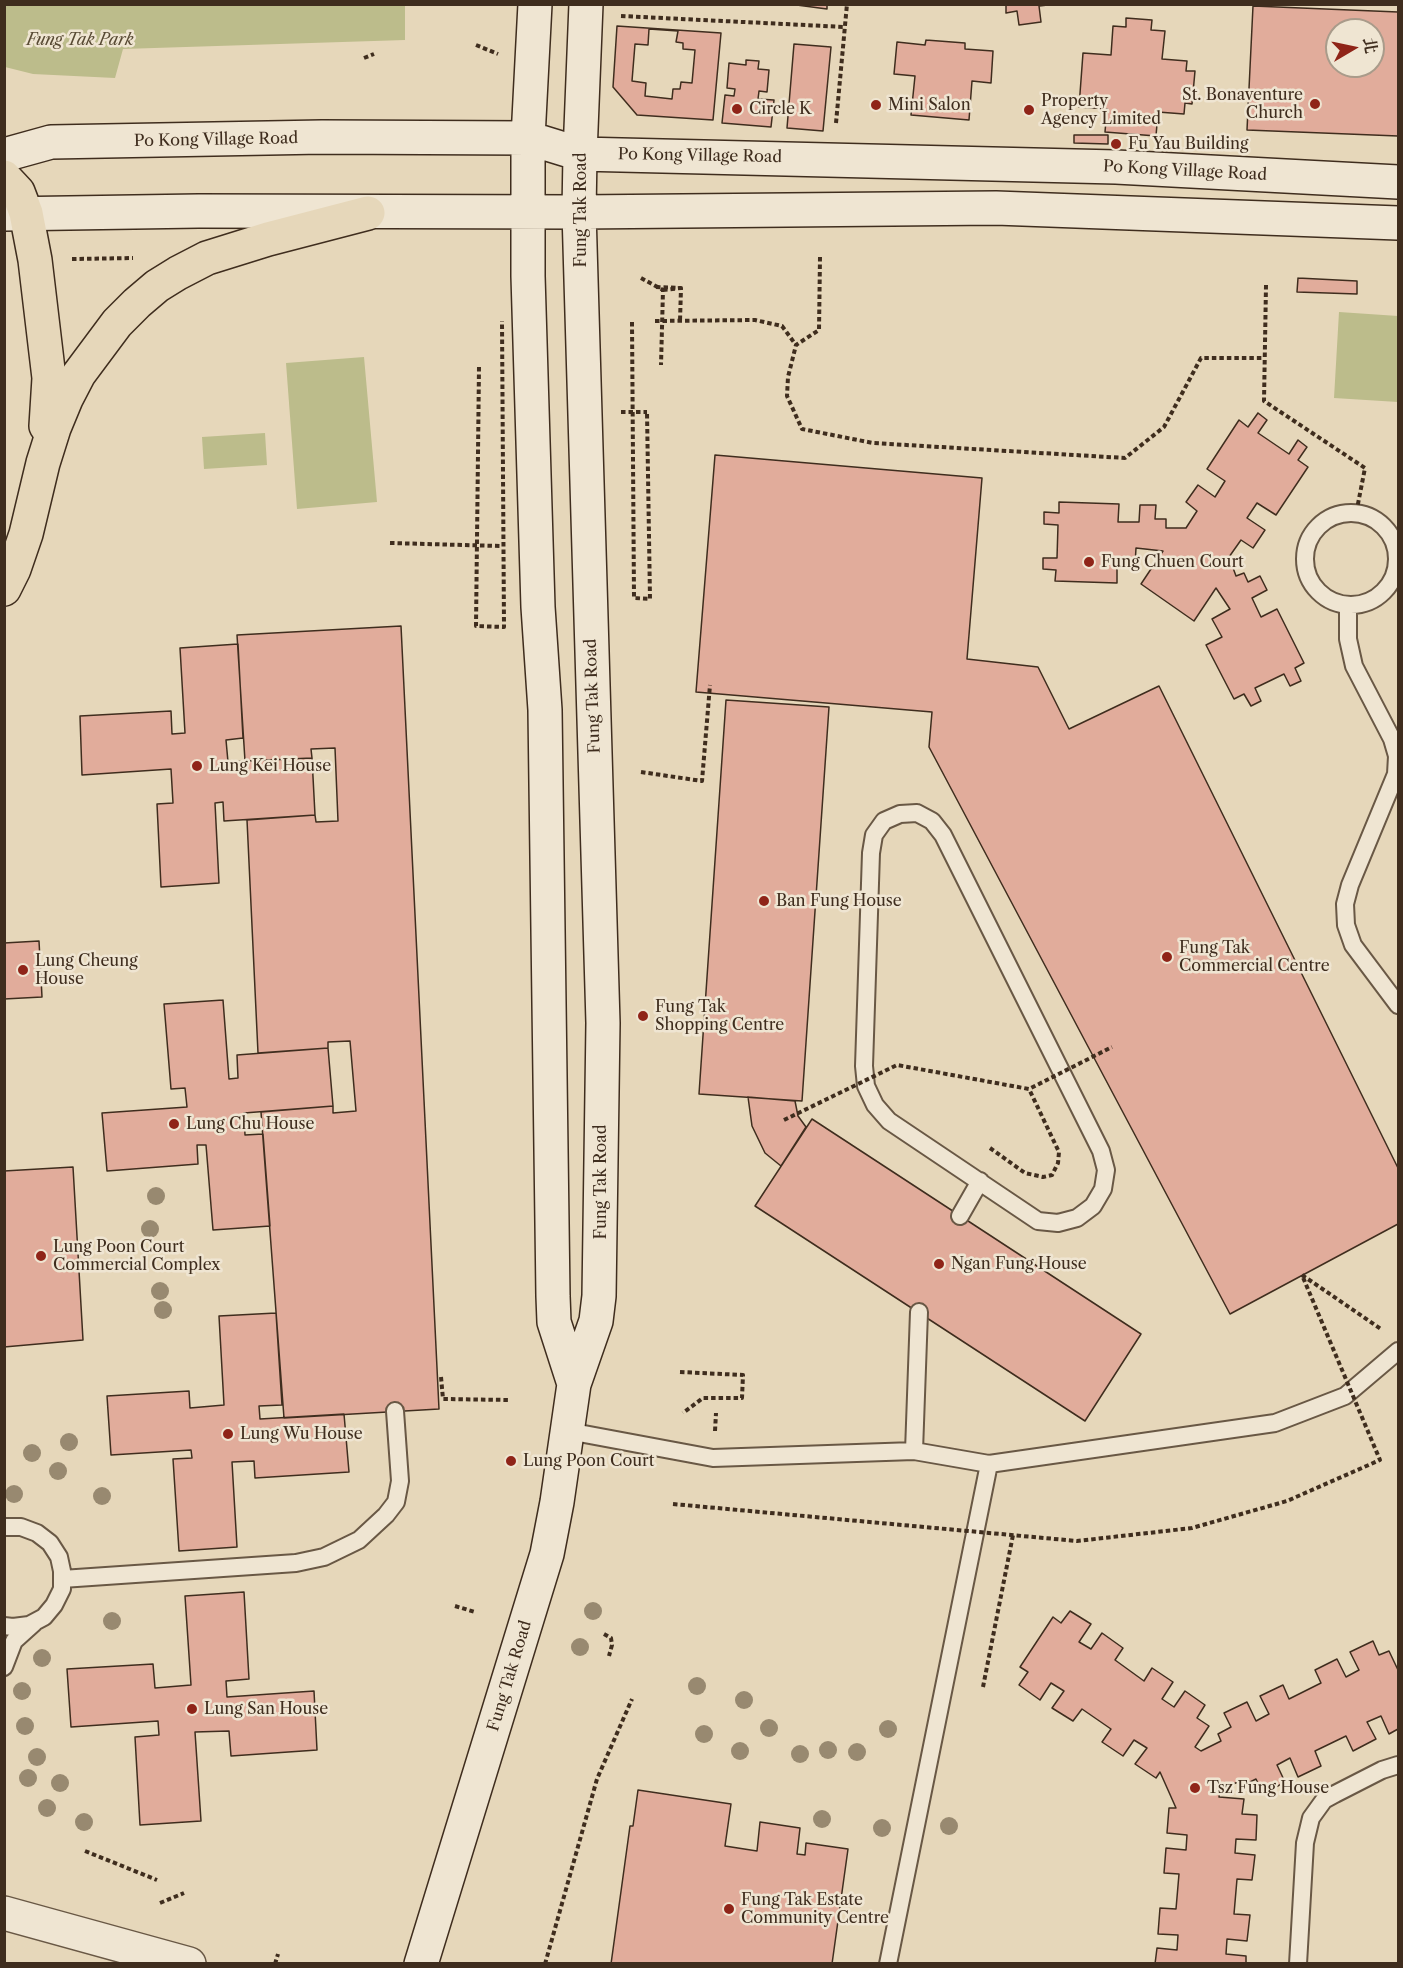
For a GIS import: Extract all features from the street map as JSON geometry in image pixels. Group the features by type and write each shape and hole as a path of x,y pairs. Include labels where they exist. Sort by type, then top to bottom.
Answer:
{"main road":[{"name":"Fung Tak Road","path":"535,4 528,138 528,276 538,607 545,710 553,1296 554,1322 574,1384"},
{"name":"Fung Tak Road","path":"421,1964 547,1554 574,1384 596,1321 599,1296 603,1023 579,212 586,9"},
{"name":"Po Kong Village Road","path":"4,155 51,142 322,137 528,138 580,154 1116,166 1398,182"},
{"path":"4,177 18,192 15,214 35,260 49,378 43,463"},
{"path":"15,214 996,208 1398,223"},
{"path":"4,589 14,569 26,534 54,428 79,374 117,323 157,286 207,258 268,238 368,213"},
{"path":"4,1913 189,1964"}],"lane":[{"path":"1356,513 1381,524 1395,546 1398,560 1387,588 1376,598 1363,604 1348,606 1334,602 1312,583 1306,570 1305,555 1316,529 1328,519 1341,514 1356,513"},
{"path":"1348,606 1348,639 1354,666 1392,739 1397,756 1396,774 1350,885 1345,904 1347,925 1353,945 1398,1005"},
{"path":"917,813 932,821 943,835 1101,1151 1106,1170 1103,1189 1093,1206 1077,1218 1058,1223 1038,1221 980,1181 889,1121 875,1105 866,1086 864,1066 871,853 874,836 884,821 900,814 917,813"},
{"path":"960,1216 980,1181"},
{"path":"914,1451 919,1312"},
{"path":"568,1431 713,1458 914,1451 989,1464 1275,1423 1345,1396 1398,1351"},
{"path":"62,1579 296,1563 324,1557 359,1540 386,1515 396,1502 400,1480 395,1411"},
{"path":"888,1964 989,1464"},
{"path":"4,1527 21,1527 37,1533 50,1543 59,1557 62,1579 62,1589 54,1605 44,1617 29,1625 4,1626"},
{"path":"4,1667 14,1641 37,1621"},
{"path":"1298,1964 1305,1843 1311,1818 1316,1809 1330,1797 1382,1770 1398,1765"}],"path":[{"path":"836,126 847,4"},
{"path":"586,9 845,27"},
{"path":"364,58 374,54"},
{"path":"820,257 819,330 796,345 788,377 787,396 802,429 873,444 1125,458 1164,427 1201,358 1264,358"},
{"path":"64,259 135,258"},
{"path":"641,278 663,290 681,288"},
{"path":"1266,285 1264,401 1365,468 1356,513"},
{"path":"656,288 681,288"},
{"path":"680,321 681,288"},
{"path":"661,365 663,290"},
{"path":"655,321 755,320 782,326 796,345"},
{"path":"479,367 477,626 504,627 502,321"},
{"path":"621,412 647,412 650,599 634,598 633,322"},
{"path":"390,543 514,546"},
{"path":"640,772 702,781 710,685"},
{"path":"784,1120 897,1065 1029,1089 1112,1047"},
{"path":"990,1148 1025,1173 1043,1177 1052,1175 1058,1163 1059,1152 1029,1089"},
{"path":"673,1504 1077,1540 1192,1528 1287,1501 1380,1460 1302,1275 1389,1335"},
{"path":"680,1372 743,1375 742,1398 703,1398 683,1413"},
{"path":"441,1377 443,1399 510,1400"},
{"path":"983,1687 1013,1535"},
{"path":"454,1606 475,1612"},
{"path":"604,1634 611,1638 609,1656"},
{"path":"545,1964 597,1779 632,1699"},
{"path":"85,1851 158,1880"},
{"path":"160,1903 184,1893"},
{"path":"275,1964 278,1954"}],"green space":[{"name":"Fung Tak Park","path":"4,5 405,5 405,40 123,49 115,78 33,74 5,67"},
{"path":"1339,312 1398,316 1398,402 1334,398"},
{"path":"364,357 377,502 297,509 286,363"},
{"path":"265,433 267,465 204,469 202,437"}],"building":[{"path":"789,4 827,4 827,9"},
{"path":"1006,4 1048,5 1039,6 1041,22 1019,25 1017,11 1006,13"},
{"name":"St. Bonaventure Church","path":"1253,6 1398,12 1398,136 1247,130"},
{"path":"1126,18 1152,20 1151,30 1165,31 1162,59 1187,61 1186,71 1195,71 1192,104 1185,103 1184,114 1158,112 1156,136 1105,132 1107,109 1079,107 1083,53 1111,55 1113,26 1126,27"},
{"path":"617,26 721,33 713,120 637,115 613,87"},
{"path":"649,29 678,31 676,42 683,43 683,49 695,50 692,83 681,82 680,89 673,89 672,99 645,96 646,83 632,81 635,44 648,45"},
{"path":"926,40 965,43 965,49 993,51 991,83 972,81 969,120 911,115 915,76 894,74 897,42 925,45"},
{"path":"794,44 831,47 823,131 787,128"},
{"path":"746,60 759,61 758,69 769,70 767,92 759,91 758,99 774,100 771,127 722,123 725,95 734,96 735,89 727,88 729,63 746,65"},
{"path":"1074,135 1108,135 1108,144 1074,143"},
{"path":"1298,278 1357,281 1357,294 1297,292"},
{"name":"Fung Chuen Court","path":"1258,413 1267,420 1258,433 1289,454 1298,440 1307,447 1298,460 1308,467 1276,515 1257,503 1247,518 1265,530 1253,548 1241,540 1229,557 1236,576 1244,573 1248,582 1260,576 1267,590 1252,598 1261,617 1277,609 1304,663 1295,668 1301,681 1290,686 1284,674 1255,688 1261,701 1251,706 1244,694 1234,699 1206,645 1222,637 1212,619 1230,609 1216,588 1194,621 1141,584 1163,551 1136,548 1135,565 1117,566 1117,583 1055,581 1056,570 1043,569 1043,558 1057,558 1058,525 1044,524 1044,512 1059,513 1059,502 1119,504 1118,522 1139,522 1140,505 1156,505 1155,519 1166,519 1166,528 1186,528 1197,511 1186,502 1198,485 1215,497 1225,481 1207,469 1239,420 1248,427"},
{"name":"Fung Tak Commercial Centre","path":"715,455 982,478 967,659 1038,667 1069,729 1159,686 1398,1168 1398,1224 1230,1314 929,747 932,712 696,692"},
{"path":"401,626 439,1409 284,1418 261,1112 333,1106 333,1113 356,1111 350,1041 328,1042 328,1048 258,1053 247,820 315,815 316,822 338,821 335,748 311,749 312,758 245,761 237,635"},
{"name":"Lung Kei House","path":"238,644 243,738 226,740 228,762 312,758 315,815 224,821 223,802 215,803 219,883 161,887 157,804 173,803 171,769 82,775 80,716 171,711 172,734 185,733 180,648"},
{"name":"Ban Fung House","path":"726,700 829,707 802,1101 699,1094"},
{"name":"Lung Cheung House","path":"39,941 42,997 4,999 4,943"},
{"name":"Lung Chu House","path":"223,1000 229,1079 238,1078 237,1055 328,1048 333,1106 244,1113 245,1135 263,1134 270,1226 213,1230 206,1145 197,1145 198,1164 107,1171 102,1113 187,1107 185,1088 171,1089 164,1004"},
{"path":"748,1097 795,1101 798,1116 806,1127 781,1166 765,1153 752,1126"},
{"name":"Ngan Fung House","path":"812,1119 1141,1334 1085,1421 755,1206"},
{"name":"Lung Poon Court Commercial Complex","path":"73,1167 83,1340 4,1347 4,1171"},
{"name":"Lung Wu House","path":"276,1313 282,1405 259,1406 260,1419 344,1414 349,1472 255,1478 254,1461 232,1462 237,1547 179,1551 173,1459 192,1458 191,1450 111,1455 107,1396 189,1391 190,1408 224,1405 219,1316"},
{"name":"Lung San House","path":"244,1592 249,1679 226,1681 227,1697 314,1691 317,1750 231,1756 229,1731 195,1732 201,1821 140,1825 135,1737 159,1735 158,1721 71,1727 67,1669 153,1664 155,1688 191,1685 185,1596"},
{"name":"Tsz Fung House","path":"1070,1611 1091,1624 1079,1642 1091,1649 1102,1633 1123,1648 1115,1660 1144,1681 1152,1668 1173,1682 1162,1699 1174,1707 1185,1691 1205,1705 1197,1718 1209,1726 1195,1747 1201,1751 1221,1741 1218,1734 1231,1727 1224,1713 1247,1702 1256,1721 1269,1714 1260,1696 1283,1685 1289,1699 1321,1683 1315,1670 1337,1659 1346,1677 1359,1670 1350,1652 1373,1641 1379,1655 1389,1651 1398,1670 1398,1729 1389,1734 1381,1716 1367,1722 1376,1739 1353,1751 1346,1736 1315,1751 1321,1766 1298,1777 1290,1758 1277,1765 1285,1782 1263,1794 1256,1779 1242,1786 1240,1781 1220,1790 1219,1797 1244,1799 1242,1814 1257,1815 1256,1840 1236,1839 1235,1853 1255,1855 1252,1880 1237,1879 1234,1914 1250,1915 1247,1941 1227,1939 1226,1954 1246,1956 1246,1964 1155,1964 1157,1948 1177,1950 1178,1935 1158,1934 1160,1908 1176,1909 1179,1874 1164,1873 1166,1848 1186,1850 1187,1835 1167,1833 1169,1808 1176,1808 1160,1772 1156,1778 1135,1764 1147,1748 1134,1740 1123,1756 1102,1742 1111,1729 1082,1709 1073,1721 1052,1708 1064,1691 1051,1683 1040,1700 1019,1685 1028,1672 1020,1667 1053,1617 1061,1623"},
{"name":"Fung Tak Estate Community Centre","path":"638,1790 731,1804 725,1846 757,1851 760,1822 800,1828 797,1854 805,1855 806,1843 848,1849 832,1964 611,1964 630,1826 633,1826"}],"place":[{"name":"St. Bonaventure Church","path":"1315,104"},
{"name":"Mini Salon","path":"876,105"},
{"name":"Circle K","path":"737,109"},
{"name":"Property Agency Limited","path":"1029,110"},
{"name":"Fu Yau Building","path":"1116,144"},
{"name":"Fung Chuen Court","path":"1089,562"},
{"name":"Lung Kei House","path":"197,766"},
{"name":"Ban Fung House","path":"764,901"},
{"name":"Fung Tak Commercial Centre","path":"1167,957"},
{"name":"Lung Cheung House","path":"23,970"},
{"name":"Fung Tak Shopping Centre","path":"643,1016"},
{"name":"Lung Chu House","path":"174,1124"},
{"name":"Lung Poon Court Commercial Complex","path":"41,1256"},
{"name":"Ngan Fung House","path":"939,1264"},
{"name":"Lung Wu House","path":"228,1434"},
{"name":"Lung Poon Court","path":"511,1461"},
{"name":"Lung San House","path":"192,1709"},
{"name":"Tsz Fung House","path":"1195,1788"},
{"name":"Fung Tak Estate Community Centre","path":"729,1909"}]}
